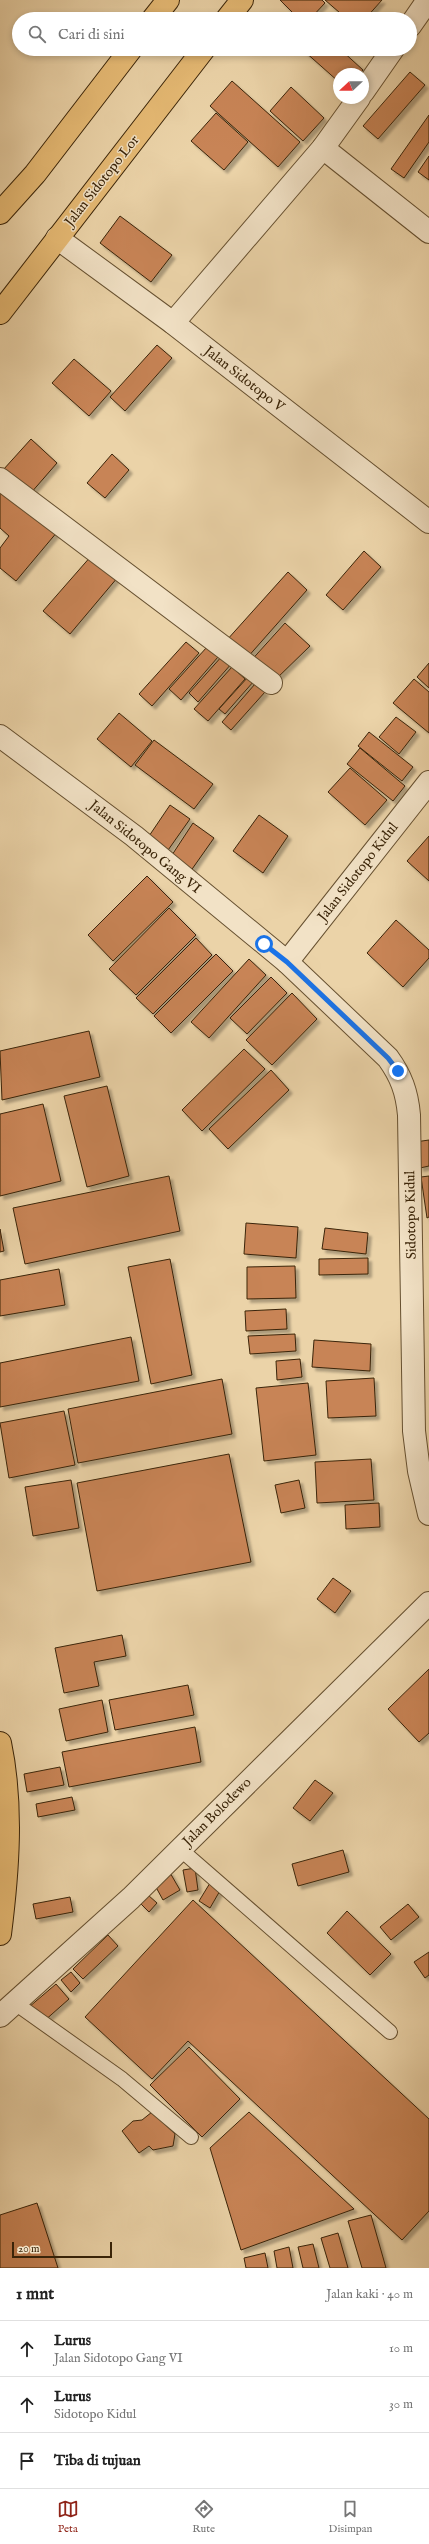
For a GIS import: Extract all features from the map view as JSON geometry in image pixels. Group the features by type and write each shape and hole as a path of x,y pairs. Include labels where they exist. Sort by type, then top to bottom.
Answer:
{"highway":[{"path":"159,12 168,0"},
{"path":"233,12 242,0"},
{"path":"2,206 35,174 126,56"},
{"name":"Jalan Sidotopo Lor","path":"0,313 56,238 199,56"},
{"path":"0,1743 6,1769 8,1876 0,1934"}],"street":[{"path":"417,16 428,0"},
{"path":"369,83 388,56"},
{"path":"173,324 323,148 355,104"},
{"path":"323,148 429,232"},
{"name":"Jalan Sidotopo V","path":"56,238 173,324 429,522"},
{"path":"0,479 271,683"},
{"name":"Jalan Sidotopo Gang VI","path":"0,736 134,836 287,962"},
{"name":"Jalan Sidotopo Kidul","path":"287,962 426,793"},
{"name":"Sidotopo Kidul","path":"287,962 388,1058 398,1071 404,1086 409,1115 420,1228 414,1431 424,1498 429,1514"},
{"name":"Jalan Bolodewo","path":"7,2010 131,1898 429,1603"}],"lane":[{"path":"180,1849 390,2032"},
{"path":"7,2010 122,2079 192,2137"}],"building":[{"path":"280,0 322,0 325,3 317,12 292,12"},
{"path":"325,0 382,0 371,12 339,12"},
{"path":"310,56 348,56 361,68 333,68 333,77"},
{"path":"410,72 425,85 378,139 363,126"},
{"path":"232,81 300,142 278,167 210,106"},
{"path":"291,87 324,118 303,141 270,111"},
{"path":"216,113 248,142 224,170 191,141"},
{"path":"429,115 429,142 404,178 391,169"},
{"path":"429,156 429,180 418,172"},
{"path":"120,216 172,255 151,282 100,243"},
{"path":"157,345 172,358 125,411 110,397"},
{"path":"74,359 111,391 89,416 52,383"},
{"path":"31,439 57,463 30,494 3,470"},
{"path":"112,454 129,470 105,498 87,483"},
{"path":"0,483 58,531 16,581 0,568 0,548 9,536 0,528"},
{"path":"364,551 381,567 343,610 326,595"},
{"path":"92,555 118,577 70,634 43,611"},
{"path":"288,572 307,590 246,659 226,641"},
{"path":"285,623 310,646 274,681 248,664"},
{"path":"186,642 199,653 152,706 139,694"},
{"path":"207,647 218,657 181,700 169,689"},
{"path":"223,655 232,663 198,702 189,693"},
{"path":"429,663 429,688 417,677"},
{"path":"232,667 245,679 208,721 194,709"},
{"path":"248,677 254,681 225,714 219,709"},
{"path":"414,679 429,692 429,733 393,703"},
{"path":"255,684 265,692 231,730 222,722"},
{"path":"119,713 152,741 131,767 97,739"},
{"path":"396,717 416,732 399,754 379,737"},
{"path":"369,732 413,767 402,781 358,746"},
{"path":"154,740 213,784 194,809 135,765"},
{"path":"360,748 405,786 393,801 347,764"},
{"path":"350,768 387,800 365,825 328,792"},
{"path":"170,805 190,819 166,853 147,839"},
{"path":"259,815 288,836 263,873 233,851"},
{"path":"193,823 214,838 190,872 170,858"},
{"path":"429,836 429,881 407,861"},
{"path":"147,876 173,902 113,961 88,935"},
{"path":"169,908 196,935 136,995 109,969"},
{"path":"396,920 429,950 429,958 403,987 367,953"},
{"path":"196,938 212,955 153,1014 136,998"},
{"path":"216,954 233,971 171,1033 154,1016"},
{"path":"249,959 266,975 209,1038 191,1022"},
{"path":"271,977 287,993 247,1034 230,1018"},
{"path":"292,993 317,1019 272,1065 246,1040"},
{"path":"89,1031 100,1077 2,1100 0,1051"},
{"path":"244,1049 265,1069 202,1131 182,1110"},
{"path":"271,1070 289,1090 228,1149 209,1129"},
{"path":"107,1086 129,1176 87,1187 64,1096"},
{"path":"43,1104 61,1181 0,1196 0,1114"},
{"path":"429,1140 429,1166 420,1168 415,1142"},
{"path":"169,1176 180,1231 25,1264 13,1208"},
{"path":"429,1176 429,1217 427,1218 421,1177"},
{"path":"246,1223 298,1227 296,1258 244,1254"},
{"path":"325,1228 368,1233 366,1254 322,1249"},
{"path":"0,1229 4,1251 0,1252"},
{"path":"368,1258 368,1274 319,1275 319,1259"},
{"path":"170,1259 192,1375 151,1384 128,1267"},
{"path":"295,1266 296,1298 247,1299 247,1267"},
{"path":"59,1269 65,1305 0,1316 0,1280"},
{"path":"286,1309 287,1329 246,1331 245,1311"},
{"path":"295,1334 296,1351 250,1354 248,1336"},
{"path":"131,1337 139,1381 0,1407 0,1363"},
{"path":"314,1340 371,1344 370,1371 312,1367"},
{"path":"300,1359 302,1377 277,1380 276,1361"},
{"path":"374,1378 376,1416 328,1418 326,1381"},
{"path":"222,1379 232,1434 78,1463 68,1409"},
{"path":"308,1383 316,1455 264,1461 256,1388"},
{"path":"64,1411 75,1465 9,1478 0,1423"},
{"path":"229,1454 251,1562 97,1591 77,1483"},
{"path":"371,1459 374,1500 317,1503 315,1462"},
{"path":"71,1480 79,1528 33,1536 25,1487"},
{"path":"299,1480 305,1508 281,1513 275,1485"},
{"path":"379,1503 380,1527 346,1529 345,1505"},
{"path":"333,1578 351,1591 335,1613 317,1599"},
{"path":"122,1635 126,1656 94,1662 99,1686 64,1693 55,1648"},
{"path":"429,1669 429,1733 419,1742 388,1709"},
{"path":"188,1685 194,1715 115,1730 109,1700"},
{"path":"102,1700 108,1732 66,1741 59,1709"},
{"path":"195,1727 201,1762 69,1787 62,1752"},
{"path":"60,1767 64,1785 27,1792 24,1774"},
{"path":"315,1780 333,1793 310,1821 293,1808"},
{"path":"72,1797 75,1810 38,1817 36,1804"},
{"path":"343,1850 349,1872 298,1886 292,1864"},
{"path":"195,1868 198,1890 187,1892 183,1870"},
{"path":"169,1871 180,1890 163,1900 152,1880"},
{"path":"210,1883 221,1889 210,1908 199,1901"},
{"path":"148,1895 157,1903 149,1912 140,1903"},
{"path":"70,1897 73,1912 36,1919 33,1904"},
{"path":"193,1900 429,2119 429,2211 402,2240 188,2041 152,2079 85,2017"},
{"path":"408,1904 419,1917 391,1940 380,1927"},
{"path":"347,1911 391,1954 370,1975 327,1933"},
{"path":"108,1935 118,1946 83,1979 73,1969"},
{"path":"429,1952 429,1975 425,1978 414,1962"},
{"path":"71,1972 80,1983 71,1992 61,1980"},
{"path":"56,1984 69,1999 43,2022 29,2007"},
{"path":"189,2047 240,2099 202,2137 150,2085"},
{"path":"152,2112 175,2134 173,2146 153,2150 149,2146 139,2153 122,2131 133,2121 142,2120"},
{"path":"249,2112 354,2209 241,2250 210,2148"},
{"path":"37,2203 58,2268 0,2268 0,2215"},
{"path":"371,2215 386,2268 362,2268 348,2221"},
{"path":"338,2233 348,2268 330,2268 321,2238"},
{"path":"313,2244 319,2268 303,2268 298,2247"},
{"path":"289,2247 293,2268 277,2268 274,2251"},
{"path":"265,2253 268,2268 246,2268 244,2258"}],"route":[{"path":"264,944 287,962 388,1058 398,1071"}]}
